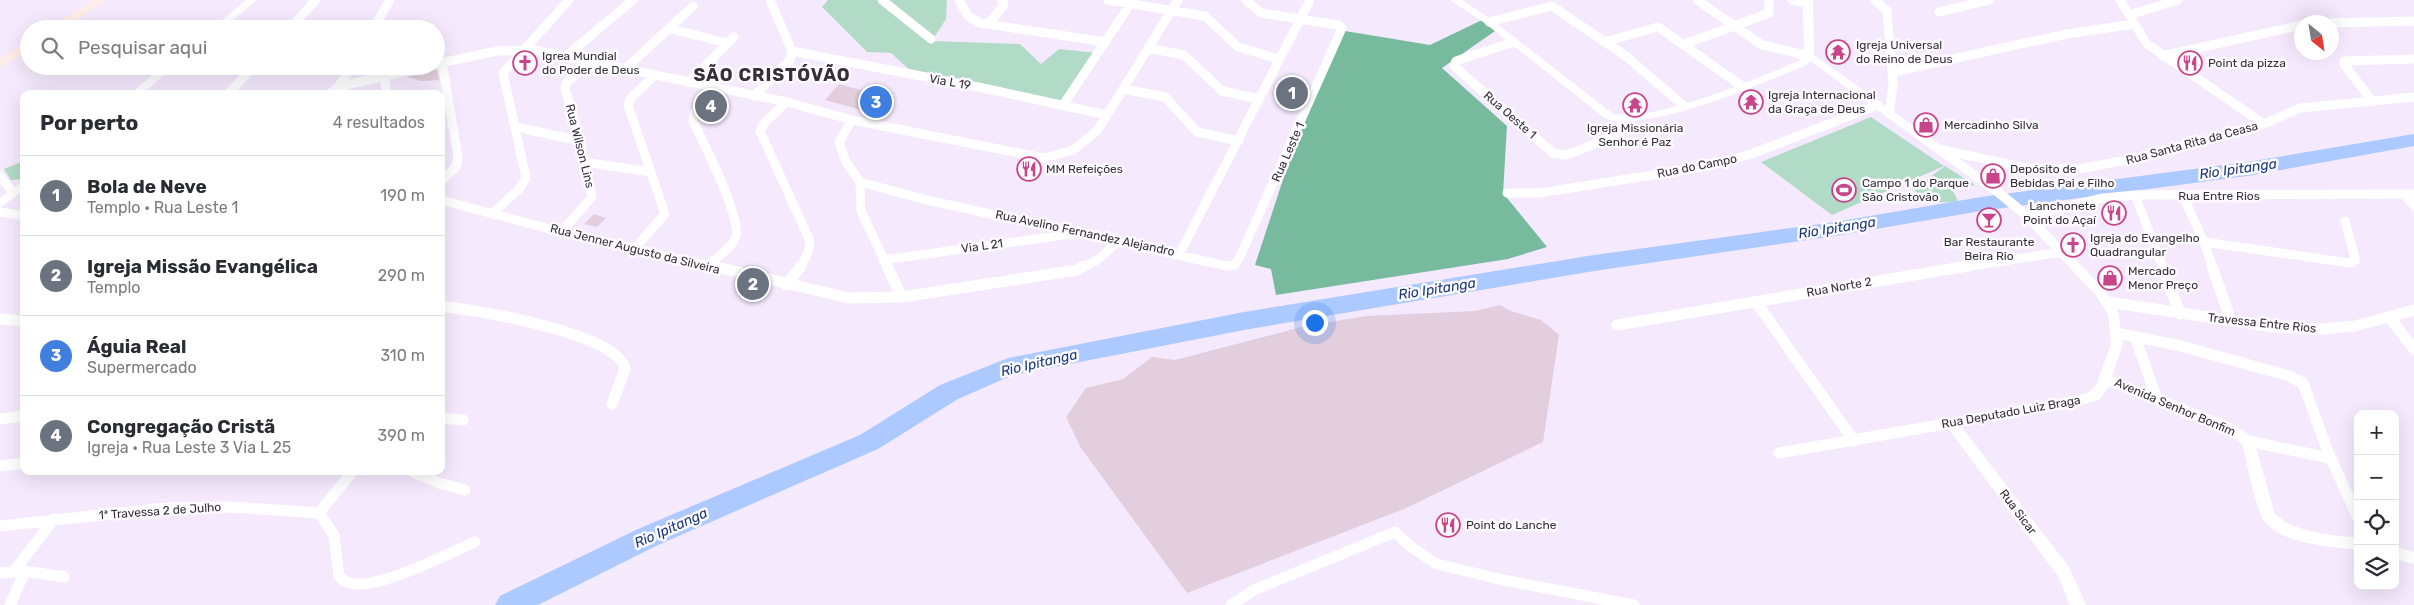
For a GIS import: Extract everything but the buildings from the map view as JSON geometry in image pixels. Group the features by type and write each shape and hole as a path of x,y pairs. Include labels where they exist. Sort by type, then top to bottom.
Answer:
{"main road":[{"path":"69,20 101,0"},
{"path":"0,63 20,51"}],"street":[{"path":"227,20 252,0"},
{"path":"297,20 316,0"},
{"path":"378,20 390,0"},
{"path":"493,213 519,190 526,178 503,73 526,50 569,0"},
{"path":"617,0 632,1"},
{"path":"754,96 790,60 792,51 770,0"},
{"path":"882,0 931,39"},
{"path":"959,0 972,19 1106,42"},
{"path":"989,23 1004,5 1002,0"},
{"path":"1108,0 1132,2 1170,11 1205,16 1235,46 1279,59"},
{"path":"445,61 470,55 526,50 787,102 852,120 1044,158 1060,156 1083,145 1097,132 1178,0"},
{"path":"1246,0 1261,13 1298,20"},
{"name":"Rua Avelino Fernandez Alejandro","path":"860,182 884,190 1179,255 1239,141 1298,20 1310,0"},
{"path":"1455,0 1489,22 1610,117 1623,121 1684,106 1803,63 1809,56 1808,2 1792,0"},
{"path":"1697,0 1762,45 1809,56"},
{"path":"1685,44 1769,13 1769,0"},
{"path":"1875,0 1887,11 1893,72 1892,98 1889,113"},
{"path":"1939,12 1989,0"},
{"path":"2120,0 2147,44 2264,124"},
{"path":"2129,15 2178,0"},
{"path":"565,57 632,1"},
{"path":"1063,105 1132,2"},
{"path":"1489,22 1550,5 1556,7 1627,57 1684,106"},
{"path":"625,69 671,29 693,6"},
{"name":"Rua Leste 1","path":"1179,255 1227,266 1234,265 1239,258 1342,28 1338,25 1298,20"},
{"path":"2339,23 2414,21"},
{"path":"1893,72 2067,34 2134,24"},
{"path":"1604,42 1652,27 1664,29 1742,86"},
{"path":"2162,56 2294,27"},
{"path":"671,29 727,43"},
{"path":"688,83 734,37"},
{"name":"Rua Oeste 1","path":"1514,42 1456,61 1454,66 1553,153 1566,155 1610,139 1620,132 1623,121"},
{"path":"1148,48 1184,55 1192,60 1222,91 1259,99"},
{"name":"Via L 19","path":"792,51 1107,115"},
{"name":"Rua Deputado Luiz Braga","path":"1779,453 2085,399 2098,392 2106,379 2117,344 2114,314 2108,302 2091,281 2023,212 1809,56"},
{"path":"2372,101 2344,64 2344,61 2414,59"},
{"name":"Rua Wilson Lins","path":"561,232 591,201 592,192 565,88 567,82 592,62"},
{"path":"140,90 159,75"},
{"path":"232,90 246,75"},
{"path":"335,90 347,75"},
{"path":"338,87 392,75"},
{"path":"441,75 444,90"},
{"path":"634,249 665,214 628,105 630,98 654,76"},
{"path":"384,77 386,90"},
{"path":"707,266 734,240 737,229 715,169 693,121 694,113 717,89"},
{"path":"1123,89 1165,97 1198,132 1239,141"},
{"path":"445,93 458,157 456,167 445,177"},
{"name":"Rua Santa Rita da Ceasa","path":"1938,149 2030,169 2079,169 2154,155 2264,124 2310,106 2414,97"},
{"path":"786,285 810,252 810,241 760,131 764,123 787,102"},
{"name":"Rua do Campo","path":"1507,193 1540,193 1709,166 1751,154 1878,105"},
{"path":"852,120 839,142 846,162 860,182 861,211 902,297"},
{"path":"516,127 580,141"},
{"path":"584,162 651,172"},
{"path":"0,176 14,192"},
{"path":"0,204 20,187"},
{"path":"2135,195 2180,314"},
{"name":"Rua Entre Rios","path":"2023,212 2103,198 2135,195 2410,195"},
{"path":"2410,195 2414,206"},
{"path":"2183,196 2204,242 2231,321"},
{"name":"Rua Jenner Augusto da Silveira","path":"445,201 561,232 849,298 902,297 1077,270 1099,259 1118,241"},
{"path":"0,212 20,215"},
{"path":"2204,242 2350,263 2355,261 2355,258 2345,221"},
{"name":"Via L 21","path":"883,260 1081,233"},
{"name":"Rua Norte 2","path":"1618,325 2061,252"},
{"path":"1756,302 1854,441"},
{"name":"Travessa Entre Rios","path":"2108,302 2231,321 2322,329 2355,326 2414,310"},
{"path":"445,306 482,311 532,321 598,344 617,355 624,364 625,371 612,404"},
{"path":"2389,317 2414,349"},
{"path":"0,319 20,321"},
{"path":"2116,333 2181,346 2289,376 2304,383 2314,418 2329,458 2354,510"},
{"path":"2135,337 2157,399"},
{"name":"Avenida Senhor Bonfim","path":"2106,379 2228,428 2248,440 2269,517 2274,522 2285,530 2294,533 2354,543"},
{"path":"0,420 20,417"},
{"path":"445,418 462,420"},
{"name":"Rua Sicar","path":"1952,423 2064,572 2078,605"},
{"path":"2248,440 2329,458"},
{"path":"0,466 20,464"},
{"path":"350,475 319,513 332,526 336,534 339,576 347,583 358,584 414,568 475,542"},
{"path":"423,475 466,490"},
{"name":"1ª Travessa 2 de Julho","path":"0,526 54,519 187,507 220,506 319,513"},
{"path":"10,605 20,571 54,519"},
{"path":"1231,605 1254,590 1395,532 1411,547 1437,564 1503,580 1634,605"},
{"path":"2399,554 2414,558"},
{"path":"0,573 20,571 64,577"}],"green space":[{"path":"828,0 947,0 946,19 932,41 1020,44 1041,64 1059,49 1097,53 1061,107 913,73 891,53 867,52 822,7"},
{"path":"1482,20 1495,31 1442,68 1507,126 1503,193 1547,247 1508,259 1276,295 1271,269 1255,265 1309,100 1339,30 1430,45"},
{"name":"Campo 1 do Parque São Cristovão","path":"1871,117 1944,166 1832,215 1761,162"},
{"path":"20,163 20,179 11,180 4,169"},
{"path":"1945,166 1975,185 1952,189 1959,203 1923,201 1914,189"}],"waterway":[{"name":"Rio Ipitanga","path":"510,605 648,537 869,442 949,392 1008,367 1244,321 1594,263 1835,229 1981,204 2247,169 2414,140"}],"place":[{"name":"Igreja Universal do Reino de Deus","path":"1838,52"},
{"name":"Igrea Mundial do Poder de Deus","path":"525,63"},
{"name":"Point da pizza","path":"2190,63"},
{"name":"Bola de Neve","path":"1292,93"},
{"name":"Águia Real","path":"876,102"},
{"name":"Igreja Internacional da Graça de Deus","path":"1751,102"},
{"name":"Igreja Missionária Senhor é Paz","path":"1635,105"},
{"name":"Congregação Cristã","path":"711,106"},
{"name":"Mercadinho Silva","path":"1926,125"},
{"name":"MM Refeições","path":"1029,169"},
{"name":"Depósito de Bebidas Pai e Filho","path":"1993,176"},
{"name":"Campo 1 do Parque São Cristovão","path":"1844,190"},
{"name":"Lanchonete Point do Açaí","path":"2114,213"},
{"name":"Bar Restaurante Beira Rio","path":"1989,220"},
{"name":"Igreja do Evangelho Quadrangular","path":"2073,245"},
{"name":"Mercado Menor Preço","path":"2110,278"},
{"name":"Igreja Missão Evangélica","path":"753,284"},
{"name":"Point do Lanche","path":"1448,525"}],"district":[{"name":"SÃO CRISTÓVÃO","path":"772,75"}]}
